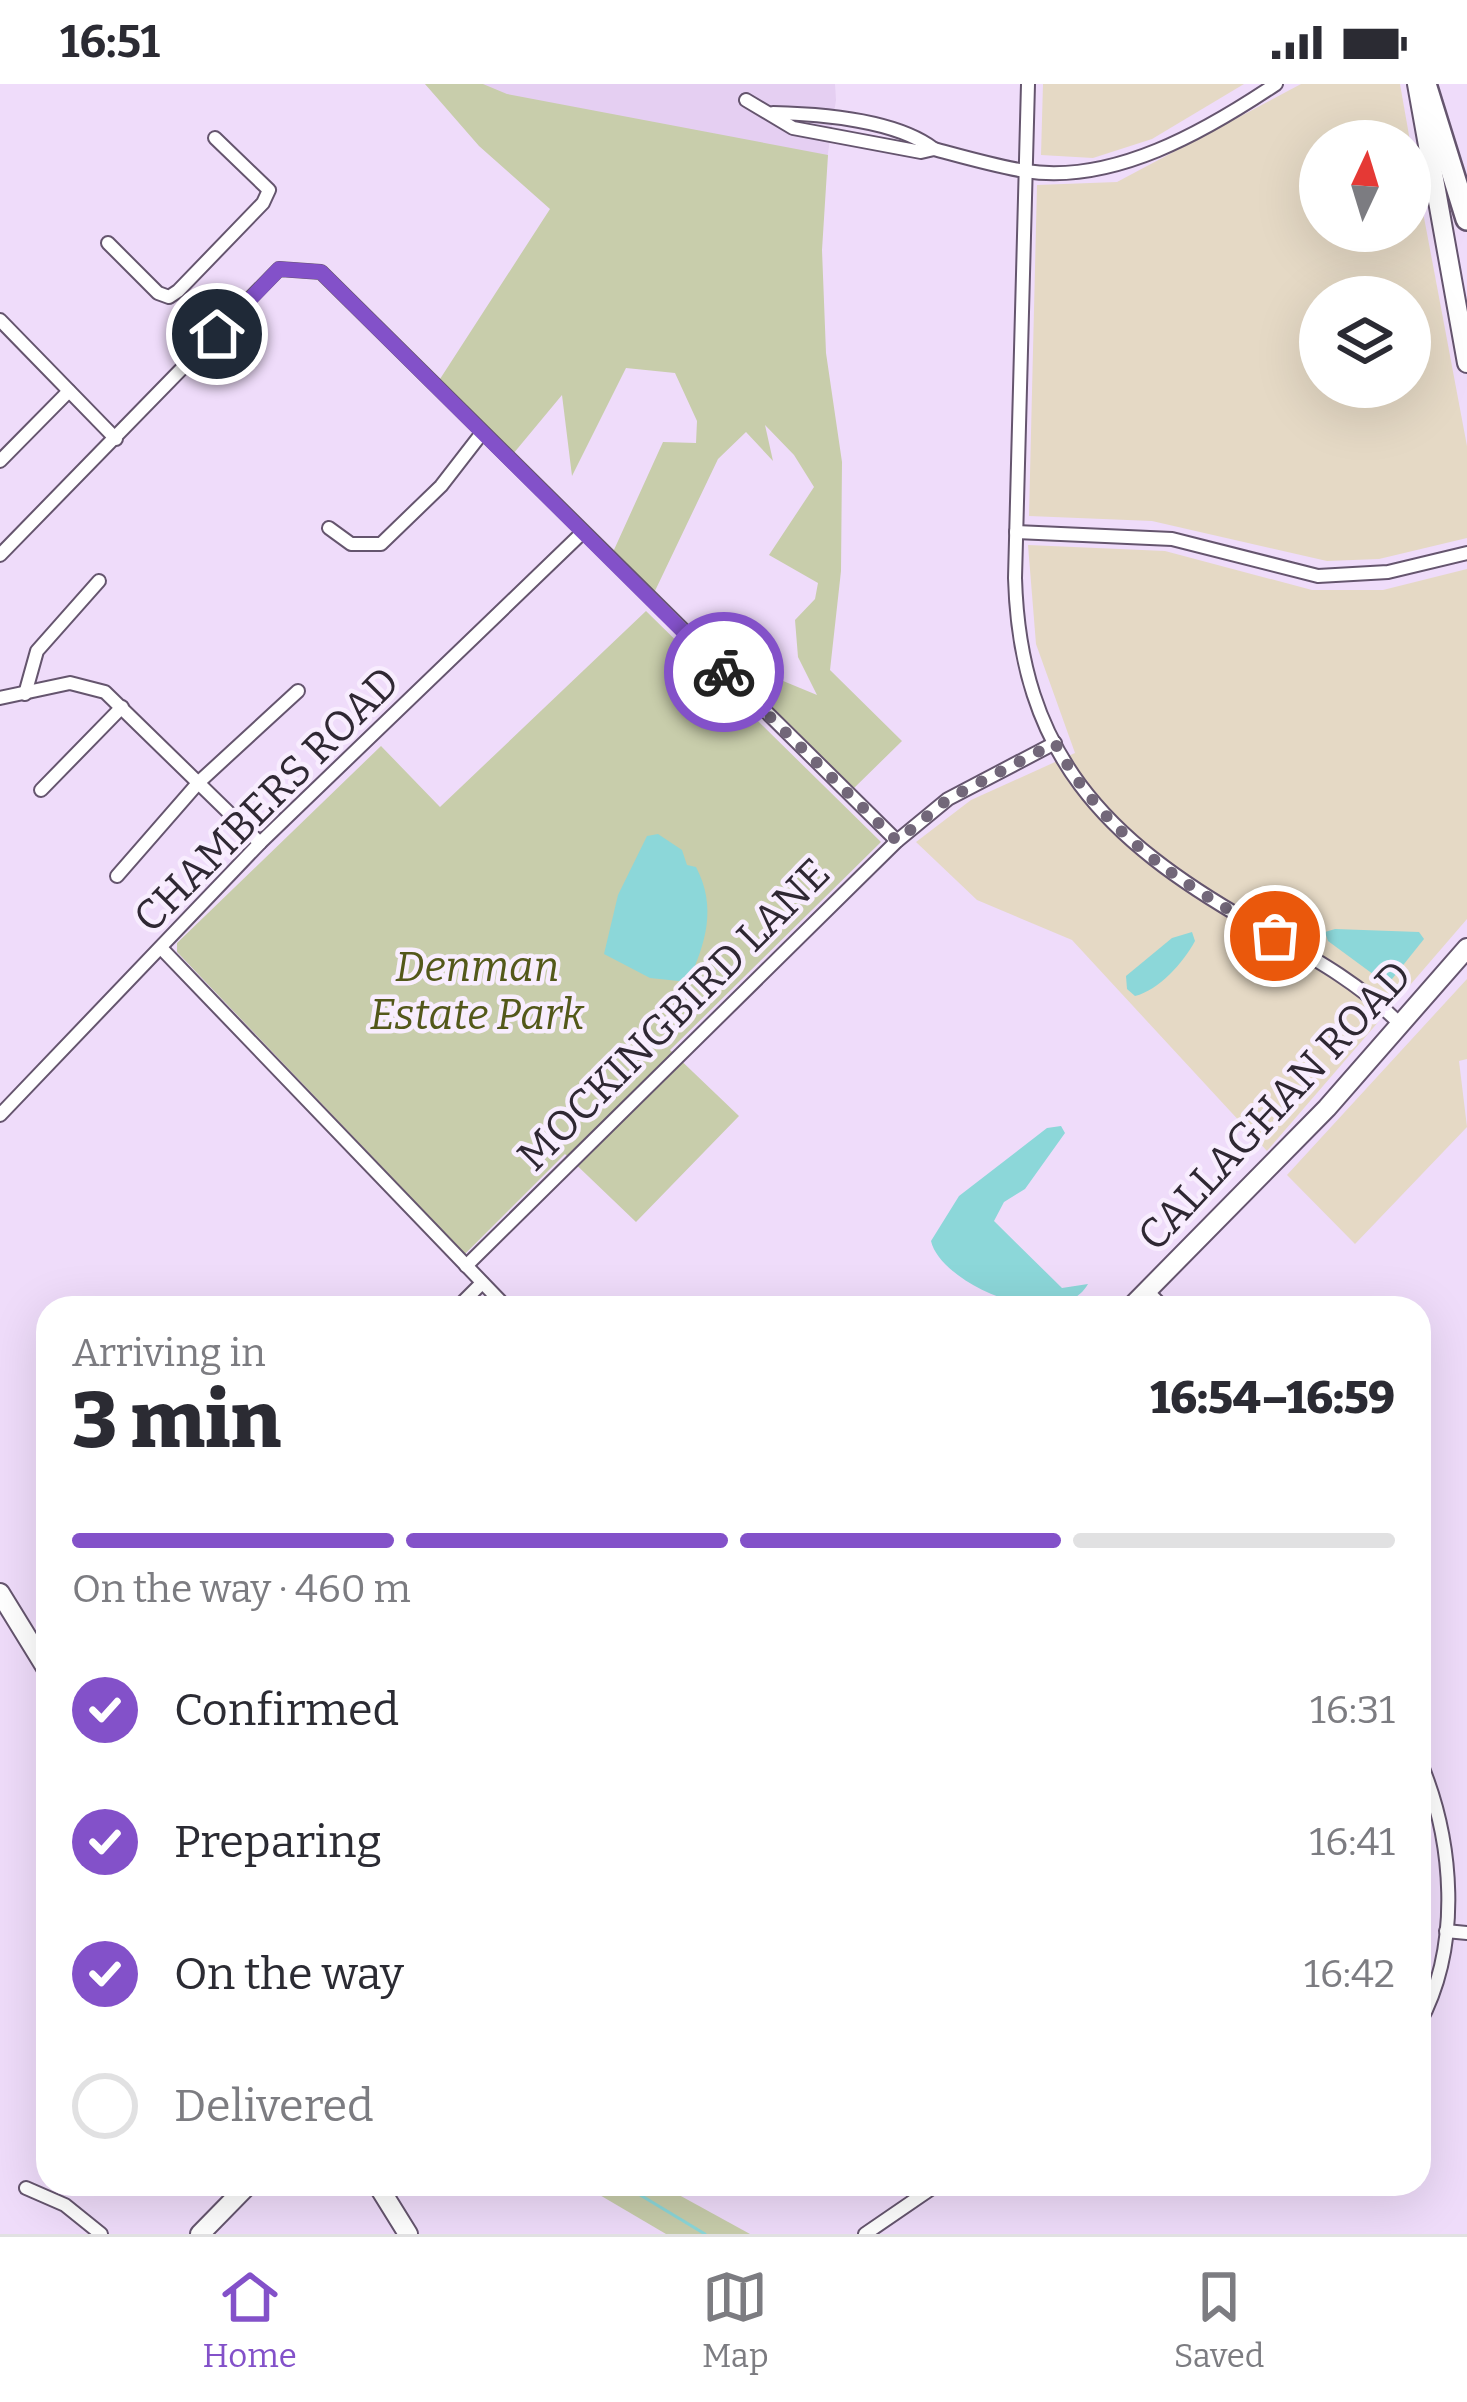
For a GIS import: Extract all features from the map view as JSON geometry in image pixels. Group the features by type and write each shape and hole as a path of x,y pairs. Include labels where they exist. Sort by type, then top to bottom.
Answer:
{"highway":[{"path":"1421,84 1467,219"}],"main road":[{"path":"1421,84 1467,363"},
{"name":"CALLAGHAN ROAD","path":"1142,1296 1257,1183 1467,948"},
{"path":"0,1593 36,1652"},
{"path":"200,2234 237,2196"},
{"path":"384,2196 408,2234"}],"street":[{"path":"1028,84 1016,532 1019,632 1035,696 1055,743 1094,806 1145,856 1339,973 1401,1025"},
{"path":"746,100 767,112 828,127 922,140 934,149 1027,172 1118,165 1276,84"},
{"path":"108,242 158,293 169,296 178,291 263,203 269,190 215,138"},
{"path":"0,555 279,269 306,269 328,277 897,841"},
{"path":"0,320 116,440"},
{"path":"0,461 69,391"},
{"path":"329,528 351,544 381,544 442,486 482,433"},
{"path":"1016,532 1172,539 1318,576 1388,572 1467,553"},
{"name":"CHAMBERS ROAD","path":"0,1115 260,843 582,533"},
{"path":"25,694 37,651 99,581"},
{"path":"0,698 87,684 122,707 260,843"},
{"path":"117,876 199,782 298,691"},
{"path":"41,790 122,707"},
{"name":"MOCKINGBIRD LANE","path":"466,1265 897,841 948,799 1055,743"},
{"path":"162,949 495,1296"},
{"path":"469,1296 482,1283"},
{"path":"1147,1291 1152,1296"},
{"path":"1431,1796 1442,1829 1446,1931 1431,1994"},
{"path":"1446,1931 1467,1934"},
{"path":"26,2188 36,2192"},
{"path":"46,2196 65,2204 101,2234"},
{"path":"865,2234 920,2196"}],"shaded area":[{"path":"425,84 835,84 836,100 826,166 440,100"},
{"path":"1043,84 1244,84 1152,139 1093,158 1041,155"},
{"path":"1301,84 1400,84 1406,120 1299,120 1299,252 1431,252 1467,446 1467,538 1379,559 1327,561 1152,521 1029,516 1037,185 1117,182"},
{"path":"1028,545 1165,551 1312,590 1383,590 1467,569 1467,919 1267,1151 1072,940 977,900 916,842 971,800 1075,753 1036,644"},
{"path":"658,834 682,850 687,865 696,867 706,896 707,925 688,982 650,978 604,954 618,895 647,836"},
{"path":"1192,932 1195,941 1161,982 1135,996 1127,989 1126,976 1172,938"},
{"path":"1325,932 1419,932 1424,939 1392,979 1381,980 1328,941"},
{"path":"1467,979 1467,1059 1459,1061 1467,1127 1355,1244 1287,1175"},
{"path":"1061,1126 1065,1133 1025,1189 1004,1202 994,1221 1062,1288 1088,1284 1076,1296 997,1296 956,1273 939,1258 931,1241 959,1196 1047,1128"}],"green space":[{"path":"425,84 483,84 507,94 828,155 822,250 826,353 842,462 841,571 830,670 902,741 851,791 733,673 735,661 817,695 798,657 795,620 815,599 818,583 769,555 814,487 794,455 765,425 773,461 746,432 718,459 654,593 613,552 663,442 696,443 697,421 675,373 626,368 572,476 562,395 513,454 440,379 550,209 479,146"},
{"name":"Denman Estate Park","path":"646,611 881,842 670,1050 739,1116 636,1222 565,1154 465,1254 177,952 177,943 381,746 440,807"},
{"path":"601,2196 681,2196 750,2234 666,2234"}],"waterway":[{"path":"642,2196 705,2234"}],"way so far":[{"path":"724,672 897,841 948,799 1055,743 1094,806 1145,856 1275,936"}],"route":[{"path":"217,334 279,269 321,272 724,672"}]}
